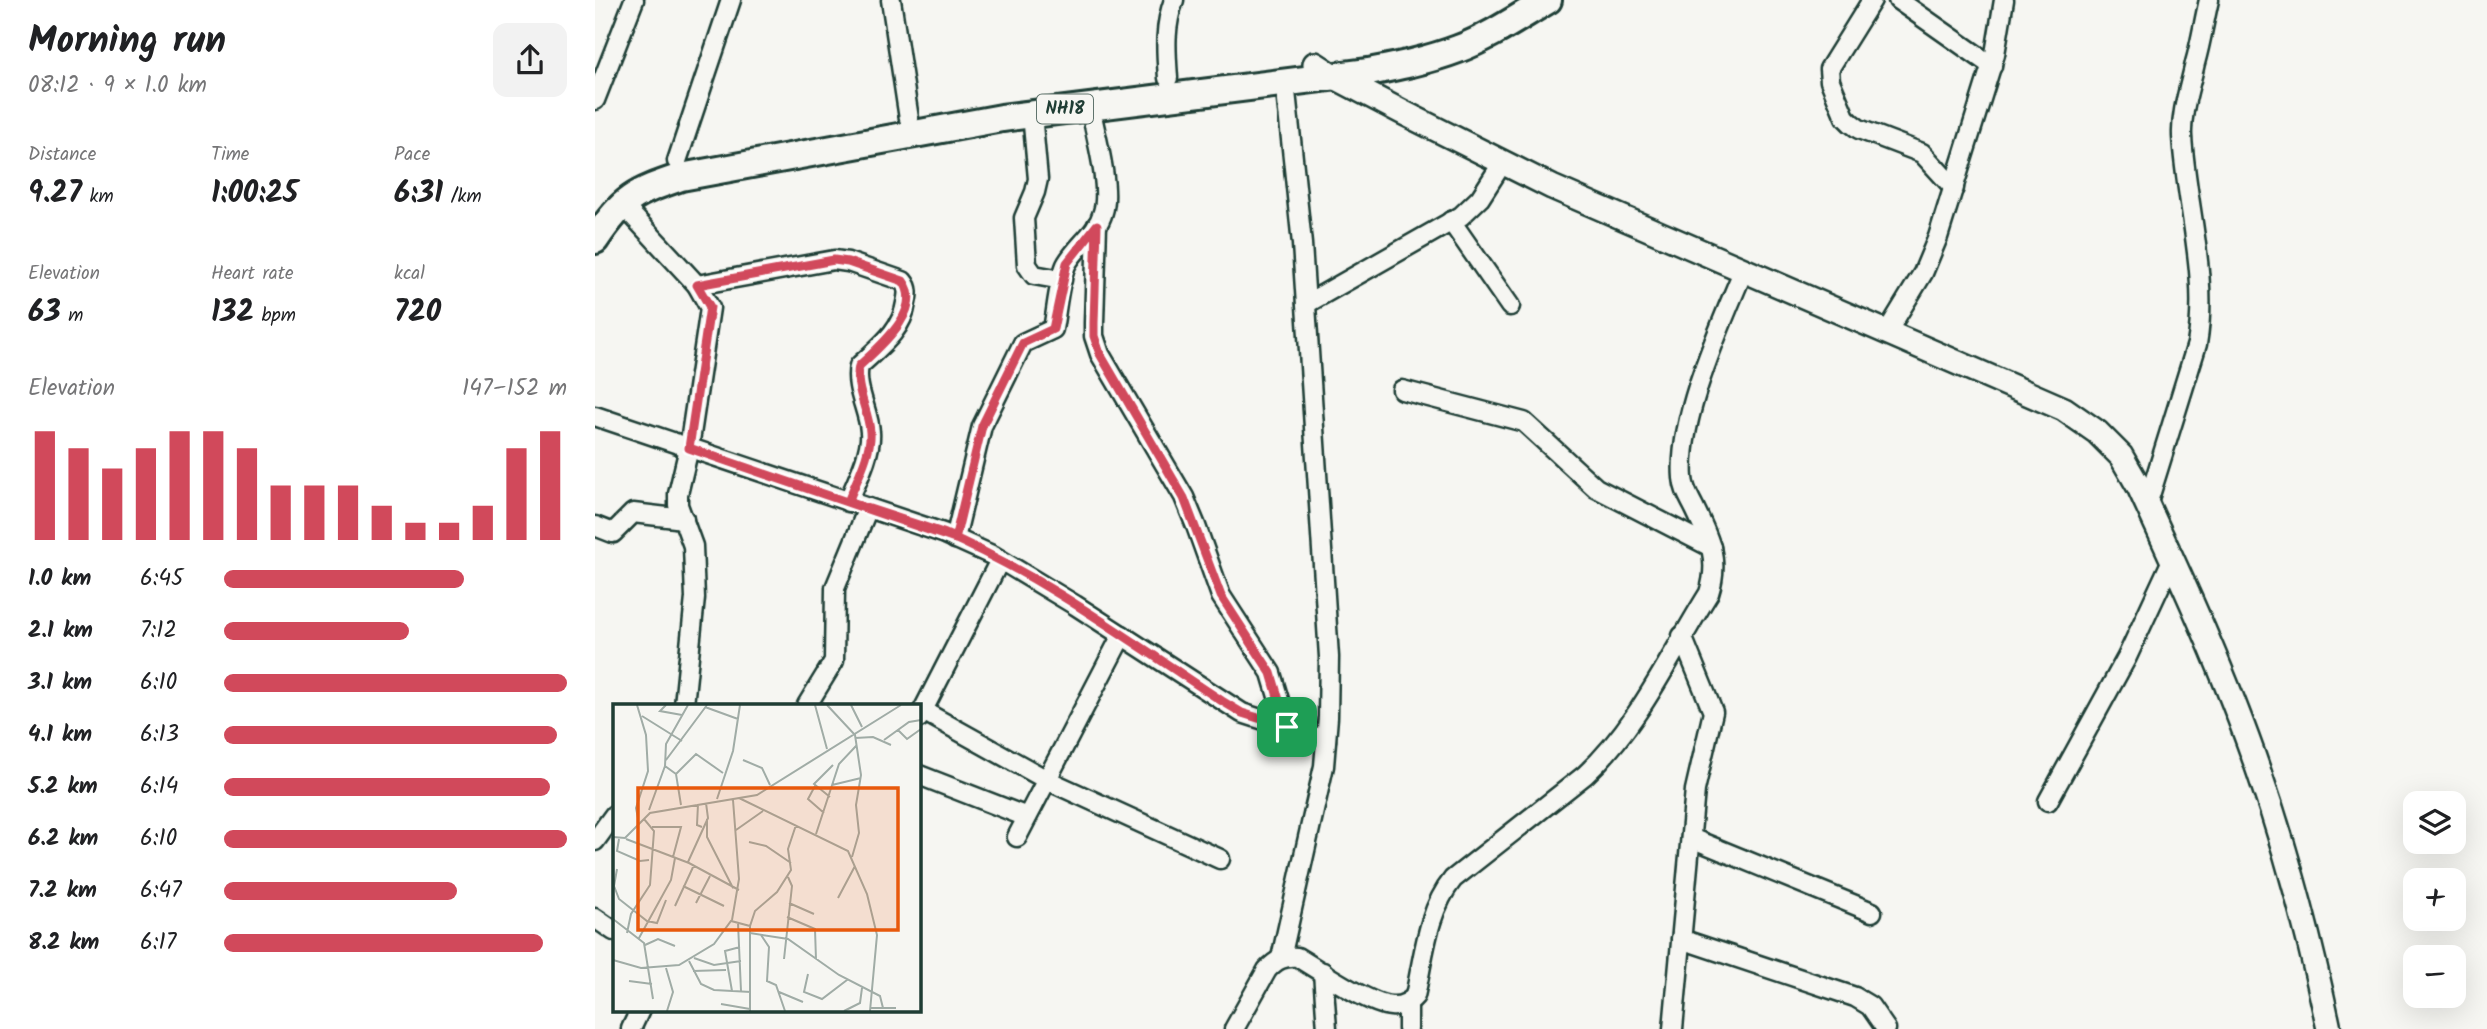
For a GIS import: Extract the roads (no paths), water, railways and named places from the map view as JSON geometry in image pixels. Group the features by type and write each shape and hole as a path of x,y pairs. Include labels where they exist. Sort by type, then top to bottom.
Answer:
{"highway":[{"name":"NH18","path":"595,240 622,204 644,190 681,177 1032,114 1285,82 1362,57 1422,45 1479,21 1513,0"},
{"name":"NH18","path":"595,213 620,188 677,161 909,119 1168,78 1407,64 1458,49 1548,0"}],"main road":[{"path":"1325,70 1552,187 2064,410 2097,432 2121,456 2147,505 2240,719 2260,772 2319,978 2329,1029"}],"street":[{"path":"595,100 634,0"},
{"path":"677,161 731,0"},
{"path":"891,0 909,119"},
{"path":"1168,78 1165,34 1174,0"},
{"path":"1872,0 1829,69 1830,81 1845,117 1859,129 1922,153 1954,188"},
{"path":"1898,0 1992,66"},
{"path":"1887,332 1923,273 1938,237 1992,66 2004,0"},
{"path":"2147,505 2197,344 2200,326 2194,229 2182,135 2185,107 2209,0"},
{"path":"1234,1029 1267,970 1281,958 1324,766 1326,740 1329,657 1306,304 1285,82"},
{"path":"955,539 982,426 1023,343 1053,329 1067,263 1097,225 1103,213 1106,198 1090,106"},
{"path":"1032,114 1038,179 1024,218 1027,265 1034,275 1062,280"},
{"path":"1306,304 1461,216 1480,198 1503,162"},
{"path":"622,204 697,285 710,307 689,448 678,494 678,505 693,546 695,598 684,704"},
{"path":"1451,221 1510,306"},
{"path":"1097,225 1094,336 1100,354 1184,498 1221,596 1271,673 1287,727"},
{"path":"697,285 834,260 848,262 903,281 906,285 908,292 902,322 859,366 859,383 869,422 870,443 848,502"},
{"path":"1281,958 1297,957 1374,1001 1391,1006 1408,1003 1415,996 1435,908 1453,879 1585,775 1605,756 1648,697 1711,586 1715,566 1711,547 1685,492 1685,442 1689,417 1715,340 1744,269"},
{"path":"1402,390 1524,422 1596,488 1711,547"},
{"path":"595,415 955,539 1000,560 1242,713 1326,740"},
{"path":"808,704 834,661 835,589 868,508"},
{"path":"595,526 613,533 633,513 684,519"},
{"path":"1000,560 921,715 1047,780 1220,859"},
{"path":"2048,801 2127,657 2172,560"},
{"path":"1017,837 1122,635"},
{"path":"1673,1029 1697,781 1713,712 1682,636"},
{"path":"921,776 1027,817"},
{"path":"595,841 613,816"},
{"path":"1691,838 1872,912"},
{"path":"595,918 613,930"},
{"path":"1682,939 1855,997 1870,1006 1886,1029"},
{"path":"1323,972 1327,1029"},
{"path":"1408,1003 1409,1029"},
{"path":"631,1029 639,1012"}]}
